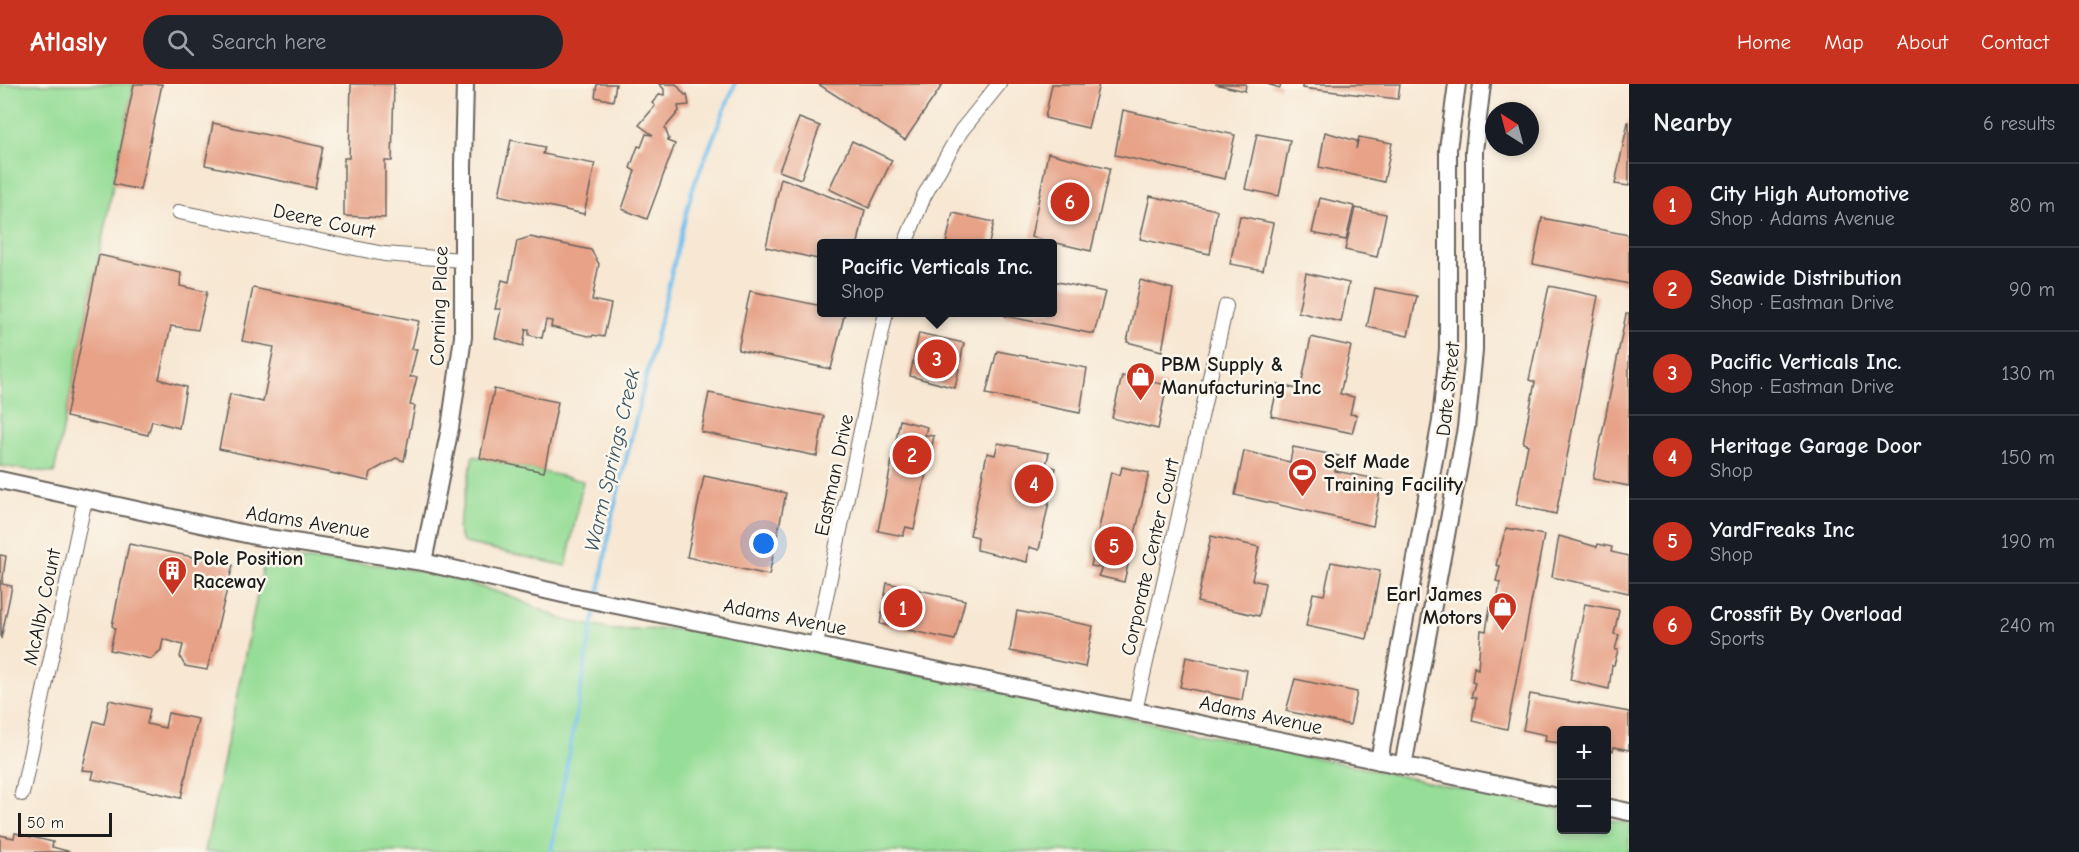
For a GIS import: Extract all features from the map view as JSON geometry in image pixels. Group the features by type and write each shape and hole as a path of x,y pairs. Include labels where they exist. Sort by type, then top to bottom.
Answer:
{"street":[{"name":"Corning Place","path":"423,562 450,428 463,337 465,84"},
{"path":"907,239 924,196 961,131 999,84"},
{"name":"Date Street","path":"1379,761 1441,421 1448,349 1448,148 1457,84"},
{"name":"Date Street","path":"1403,766 1466,428 1474,351 1474,151 1482,84"},
{"name":"Deere Court","path":"179,212 384,254 462,260"},
{"name":"Corporate Center Court","path":"1135,711 1226,306"},
{"name":"Eastman Drive","path":"816,644 885,317"},
{"name":"Adams Avenue","path":"0,480 255,536 423,562 567,595 1557,797"},
{"name":"McAlby Count","path":"22,794 85,499"},
{"path":"1611,808 1629,812"}],"green space":[{"path":"0,84 134,84 54,473 0,466"},
{"path":"473,456 583,481 566,566 465,543 461,540 458,528"},
{"path":"265,557 391,566 442,575 510,596 564,620 613,630 679,629 726,635 841,657 1557,809 1557,834 1611,834 1611,820 1629,824 1629,852 205,852"}],"building":[{"path":"134,84 162,84 140,190 113,184"},
{"path":"351,84 394,84 392,161 385,161 385,218 344,216 344,158 349,158"},
{"path":"597,84 616,84 613,101 595,97"},
{"path":"659,84 676,84 685,95 687,94 689,105 678,106 679,111 665,128 669,139 667,141 675,144 647,219 622,209 635,171 630,168 638,146 641,147 646,134 653,135 639,125 655,106 652,103 660,94 664,95 664,89"},
{"path":"818,84 943,84 905,140"},
{"path":"1052,84 1099,84 1088,128 1045,118"},
{"path":"1215,84 1246,84 1245,91"},
{"path":"1267,84 1281,84 1280,88"},
{"path":"1302,84 1400,84 1398,99 1302,88"},
{"path":"1123,110 1235,135 1225,179 1115,155"},
{"path":"799,118 820,126 801,179 779,171"},
{"path":"1629,122 1629,186 1615,184"},
{"path":"213,123 323,147 315,188 205,165"},
{"path":"1325,132 1357,141 1356,149 1359,137 1392,143 1384,182 1319,167"},
{"path":"1257,134 1290,140 1279,196 1245,189"},
{"path":"511,140 545,147 543,154 595,164 584,214 499,195"},
{"path":"852,141 892,160 869,208 829,189"},
{"path":"1048,153 1110,168 1091,251 1057,243 1057,239 1031,237"},
{"path":"781,178 865,210 859,239 817,239 817,259 766,247"},
{"path":"1150,196 1217,210 1210,254 1140,239"},
{"path":"1320,198 1354,206 1346,240 1312,233"},
{"path":"1355,208 1386,214 1377,257 1345,250"},
{"path":"953,213 994,222 990,239 947,239"},
{"path":"1240,216 1273,223 1263,270 1230,264"},
{"path":"1542,218 1629,235 1629,284 1533,264"},
{"path":"530,237 591,250 599,264 592,300 611,304 604,337 593,335 592,337 551,327 552,321 546,320 542,338 529,335 529,329 526,329 523,346 495,338 501,309 495,309 502,280 509,282 517,241"},
{"path":"99,255 181,273 180,286 207,292 198,330 171,326 159,379 186,387 179,428 152,421 148,435 66,417"},
{"path":"1306,273 1349,283 1341,322 1298,312"},
{"path":"1140,280 1173,289 1162,351 1127,342"},
{"path":"1057,282 1105,292 1094,334 1010,317 1057,317"},
{"path":"1549,286 1598,296 1556,514 1516,505 1528,445 1523,443 1535,382 1529,380"},
{"path":"253,288 419,321 412,349 417,349 410,377 417,377 410,405 415,406 404,461 396,458 371,472 369,481 219,449 230,394 263,402 274,347 242,341"},
{"path":"1375,288 1417,296 1408,336 1367,327"},
{"path":"750,291 817,305 817,317 844,317 831,369 738,350"},
{"path":"1626,314 1629,314 1629,486 1593,479"},
{"path":"919,333 964,343 955,388 910,376"},
{"path":"1311,337 1351,346 1340,394 1354,397 1350,414 1357,415 1352,433 1271,416 1278,384 1300,390"},
{"path":"997,351 1087,368 1080,413 986,394"},
{"name":"PBM Supply & Manufacturing Inc","path":"1122,376 1167,385 1158,429 1112,418"},
{"path":"494,389 558,402 544,472 480,458"},
{"path":"709,393 824,416 817,456 701,432"},
{"path":"900,420 927,427 925,435 934,436 914,529 906,527 903,536 878,531"},
{"path":"998,443 1049,453 1046,465 1056,468 1039,550 1029,547 1027,562 977,550 978,537 970,535 987,453 995,455"},
{"path":"1293,447 1339,456 1335,471 1382,480 1373,526 1235,495 1244,451 1290,462"},
{"path":"1122,467 1149,473 1124,582 1098,576 1102,568 1091,566 1111,472 1120,475"},
{"path":"704,476 786,493 769,575 687,557"},
{"path":"1506,528 1544,535 1507,729 1472,721 1476,698 1471,697 1475,683 1472,682 1474,667 1478,669 1481,630 1486,631 1490,607 1496,608 1500,582 1496,581 1500,566 1496,565"},
{"path":"1211,536 1259,547 1252,580 1265,583 1259,616 1197,602"},
{"path":"1559,536 1597,547 1598,544 1612,547 1611,552 1629,556 1629,593 1552,577"},
{"name":"Pole Position Raceway","path":"129,544 233,565 207,670 185,666 180,657 183,645 163,639 161,650 151,659 110,650 115,628 112,626"},
{"path":"0,555 6,556 2,584 12,586 1,639"},
{"path":"1331,562 1380,571 1367,639 1306,626 1313,593 1324,595"},
{"path":"887,583 965,600 955,640 880,624"},
{"path":"1585,604 1619,610 1614,634 1619,635 1615,650 1618,650 1614,665 1612,665 1609,689 1570,680"},
{"path":"1017,611 1093,626 1085,667 1010,651"},
{"path":"1186,657 1247,670 1242,700 1180,687"},
{"path":"1295,679 1357,692 1350,725 1286,711"},
{"path":"1530,694 1629,712 1629,750 1614,747 1611,751 1611,726 1557,726 1557,743 1545,741 1546,735 1523,730"},
{"path":"109,700 150,709 147,724 165,728 168,713 198,719 181,798 92,779 94,771 82,770 94,721 104,724"},
{"path":"15,833 53,842 52,847 71,852 0,852 0,835 14,838"}],"waterway":[{"name":"Warm Springs Creek","path":"598,598 612,516 692,190 735,84"},
{"name":"Warm Springs Creek","path":"551,852 596,605"}],"place":[{"name":"Crossfit By Overload","path":"1070,202"},
{"name":"Pacific Verticals Inc.","path":"937,359"},
{"name":"PBM Supply & Manufacturing Inc","path":"1140,402"},
{"name":"Seawide Distribution","path":"912,455"},
{"name":"Heritage Garage Door","path":"1034,484"},
{"name":"Self Made Training Facility","path":"1303,498"},
{"name":"YardFreaks Inc","path":"1114,546"},
{"name":"Pole Position Raceway","path":"172,596"},
{"name":"City High Automotive","path":"903,608"},
{"name":"Earl James Motors","path":"1503,632"}]}
